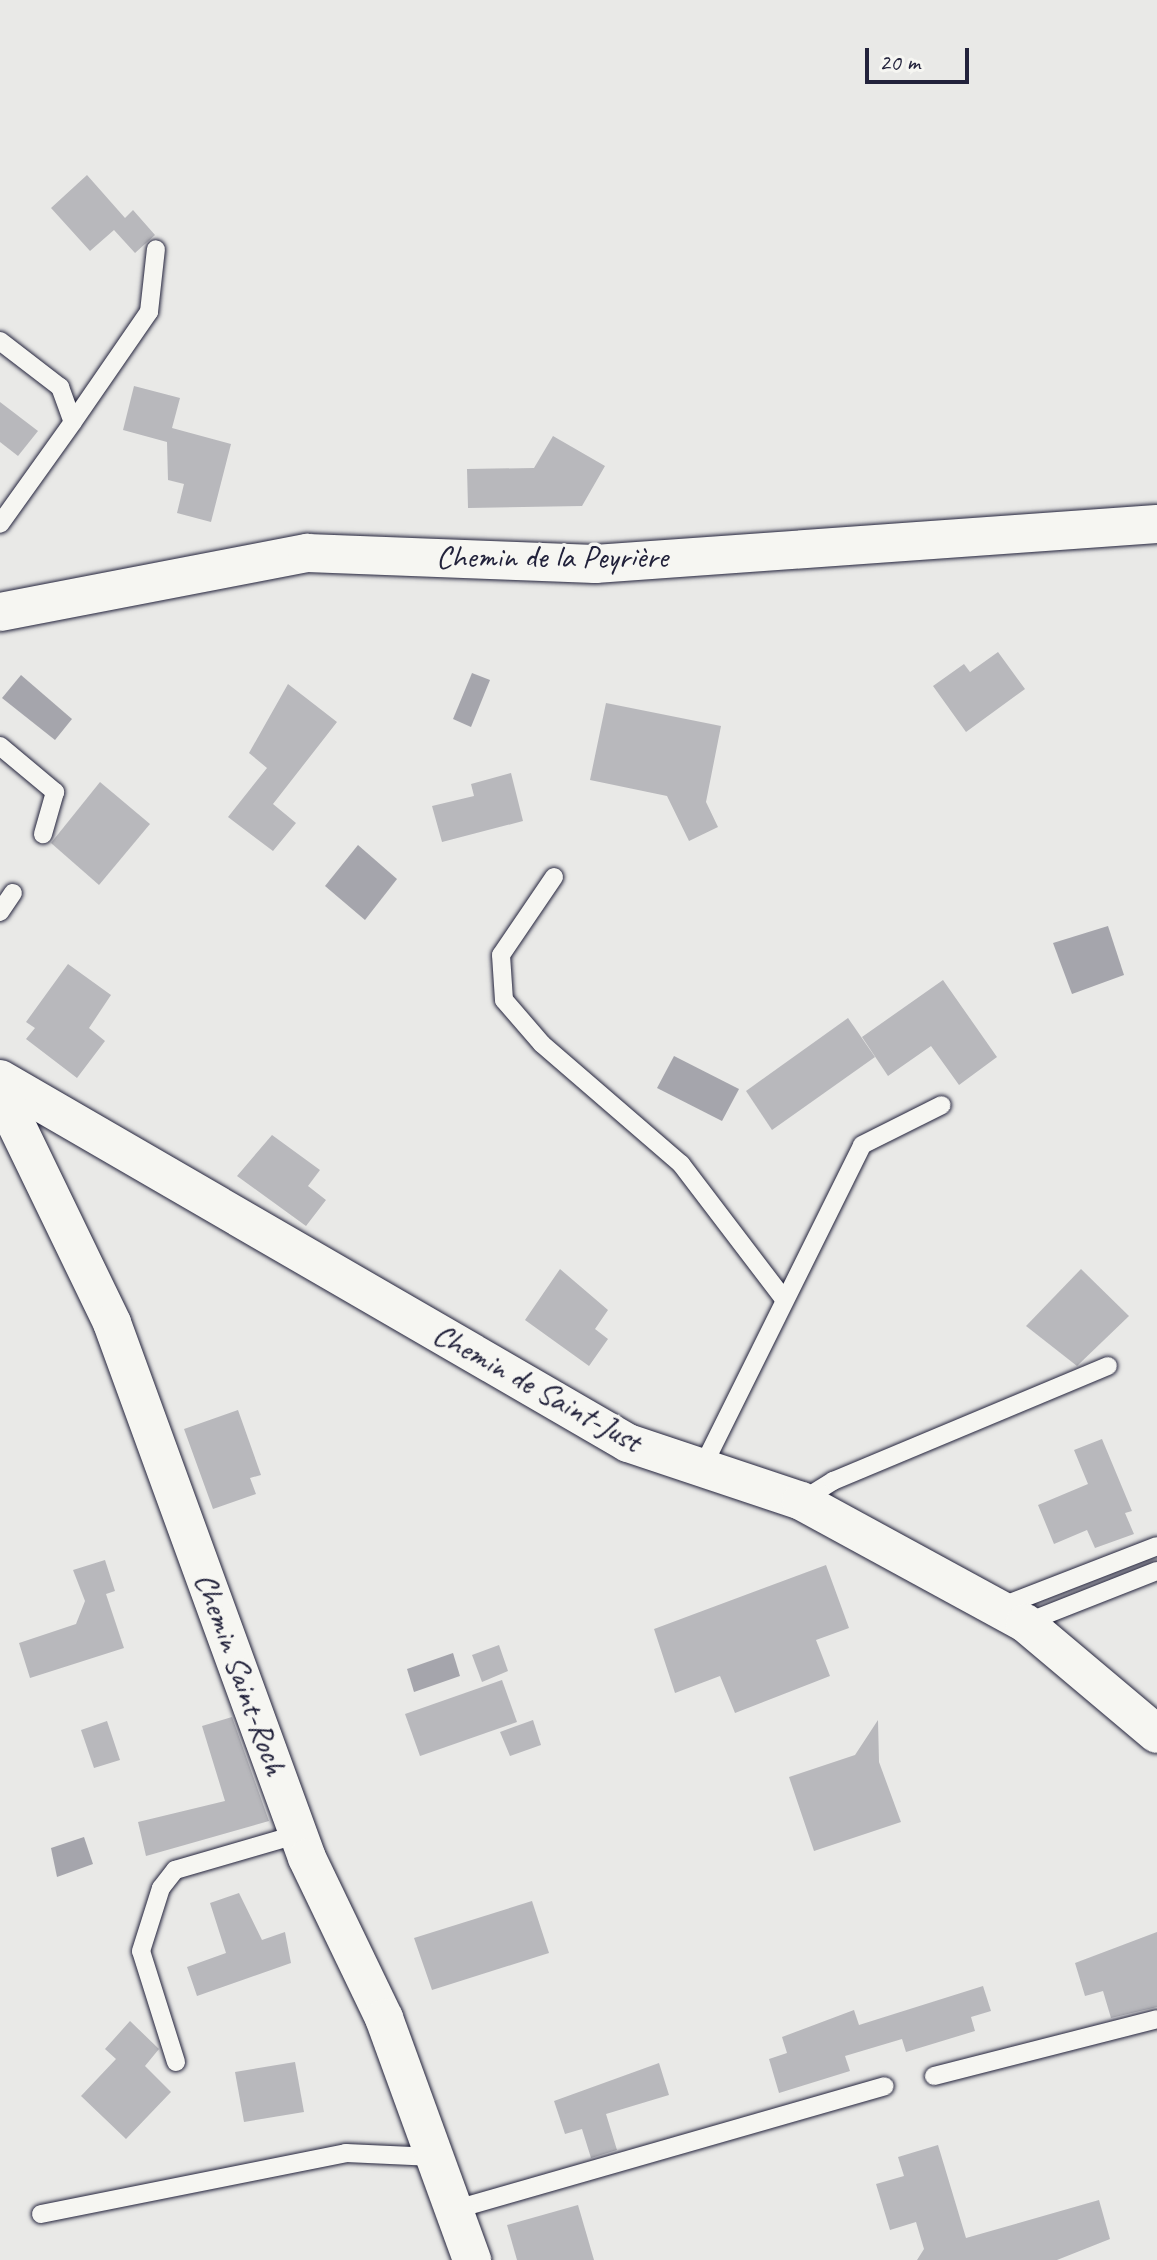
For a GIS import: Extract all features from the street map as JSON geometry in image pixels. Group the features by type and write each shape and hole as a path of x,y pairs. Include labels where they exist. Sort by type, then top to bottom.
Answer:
{"street":[{"name":"Chemin de la Peyrière","path":"0,612 307,553 595,564 1157,524"},
{"name":"Chemin de Saint-Just","path":"0,1079 628,1443 801,1501 1011,1616 1157,1734"},
{"name":"Chemin Saint-Roch","path":"0,1091 112,1323 299,1834 384,2018 472,2260"}],"lane":[{"path":"0,524 149,312 156,249"},
{"path":"0,341 60,387 73,422"},
{"path":"0,746 55,792 43,834"},
{"path":"554,877 501,955 504,1000 542,1044 681,1164 783,1298"},
{"path":"0,912 13,893"},
{"path":"702,1468 783,1298 862,1145 942,1105"},
{"path":"801,1501 833,1481 1108,1366"},
{"path":"1011,1616 1157,1546"},
{"path":"1011,1616 1157,1571"},
{"path":"176,2062 141,1951 161,1888 175,1870 299,1834"},
{"path":"934,2076 1157,2019"},
{"path":"453,2210 885,2086"},
{"path":"41,2214 346,2153 434,2157"}],"shaded area":[{"path":"472,673 490,680 471,727 453,719"},
{"path":"21,675 72,719 55,740 2,698"},
{"path":"358,845 397,879 365,920 325,886"},
{"path":"1108,926 1124,975 1072,994 1053,943"},
{"path":"674,1056 739,1089 722,1121 657,1088"},
{"path":"453,1653 460,1676 414,1692 407,1669"},
{"path":"84,1837 93,1864 57,1877 51,1848"}],"building":[{"path":"87,175 125,218 133,210 155,235 135,253 114,230 90,251 51,208"},
{"path":"134,386 180,398 172,428 231,444 211,522 177,513 184,484 168,480 167,442 123,430"},
{"path":"0,402 38,431 18,456 0,442"},
{"path":"553,436 605,466 582,506 468,508 467,469 534,468"},
{"path":"998,652 1025,689 966,732 933,686 964,664 970,672"},
{"path":"288,684 337,722 273,804 296,823 273,851 228,817 267,768 249,753"},
{"path":"606,703 721,726 706,802 718,827 689,841 667,796 590,780"},
{"path":"511,773 523,821 442,842 432,806 474,796 471,784"},
{"path":"100,782 150,824 99,885 51,843"},
{"path":"68,964 111,995 89,1028 105,1041 77,1078 26,1039 35,1028 26,1022"},
{"path":"943,980 997,1057 959,1085 931,1046 888,1076 862,1037"},
{"path":"848,1018 875,1057 772,1130 746,1091"},
{"path":"272,1135 320,1170 308,1186 326,1200 306,1226 237,1176"},
{"path":"560,1269 608,1310 595,1329 608,1339 589,1366 525,1320"},
{"path":"1081,1269 1129,1316 1077,1366 1026,1326"},
{"path":"238,1410 261,1475 250,1478 256,1494 213,1509 184,1429"},
{"path":"1102,1439 1132,1511 1125,1513 1134,1534 1095,1548 1087,1530 1054,1544 1038,1505 1088,1484 1074,1450"},
{"path":"105,1560 115,1591 106,1594 124,1648 30,1678 19,1643 76,1624 85,1601 73,1570"},
{"path":"826,1565 849,1628 816,1640 830,1676 735,1713 720,1676 675,1693 654,1629"},
{"path":"499,1645 508,1671 482,1682 472,1655"},
{"path":"502,1680 517,1722 420,1756 405,1714"},
{"path":"232,1717 269,1821 146,1856 138,1822 225,1801 202,1726"},
{"path":"533,1720 541,1745 510,1756 500,1732"},
{"path":"878,1720 879,1762 901,1822 814,1851 789,1777 855,1755"},
{"path":"107,1721 120,1760 94,1768 81,1730"},
{"path":"239,1893 262,1940 285,1932 291,1963 197,1996 187,1967 226,1953 210,1903"},
{"path":"532,1901 549,1953 432,1990 414,1938"},
{"path":"1157,1932 1157,2007 1111,2018 1103,1991 1085,1996 1075,1963"},
{"path":"983,1986 991,2011 971,2017 975,2031 906,2052 902,2039 845,2056 850,2071 779,2093 769,2059 787,2053 782,2037 854,2010 859,2025"},
{"path":"130,2021 159,2049 145,2066 171,2092 126,2139 81,2096 116,2059 105,2049"},
{"path":"295,2062 304,2112 244,2122 235,2072"},
{"path":"659,2063 669,2095 606,2114 617,2150 591,2158 582,2129 565,2134 554,2101"},
{"path":"938,2145 966,2238 1099,2200 1110,2239 1057,2260 917,2260 924,2249 916,2222 890,2230 876,2184 904,2176 898,2157"},
{"path":"578,2205 594,2260 517,2260 507,2225"}]}
